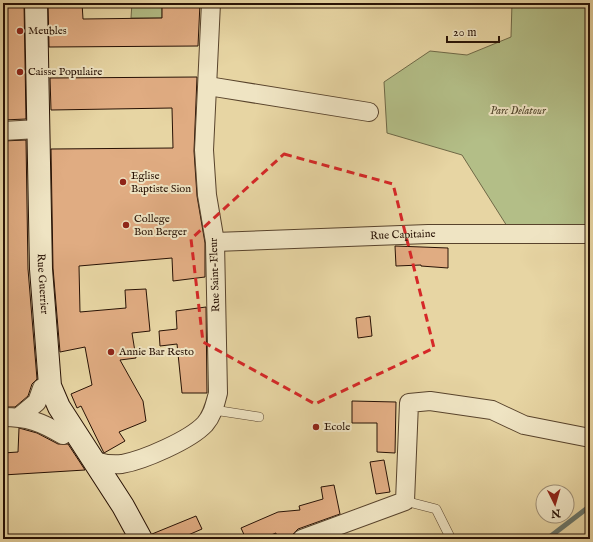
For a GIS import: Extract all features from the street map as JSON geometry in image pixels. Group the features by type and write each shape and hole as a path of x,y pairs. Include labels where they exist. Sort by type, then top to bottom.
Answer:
{"main road":[{"name":"Rue Guerrier","path":"36,3 41,269 50,386 59,408 115,493 140,539"},
{"path":"41,269 39,338 44,408 54,425 99,480 140,539"}],"street":[{"name":"Rue Saint-Fleur","path":"95,461 110,464 122,464 162,450 185,438 205,424 214,410 218,393 215,242 207,195 204,150 211,3"},
{"path":"208,86 369,112"},
{"path":"3,131 38,129"},
{"name":"Rue Capitaine","path":"215,242 428,234 590,234"},
{"path":"11,417 37,402 42,388"},
{"path":"302,539 405,501 409,402 430,401 492,410 524,425 590,438"},
{"path":"11,417 38,421 63,435"},
{"path":"115,493 115,480 119,473 136,459"}],"lane":[{"path":"214,410 259,416"},
{"path":"405,501 436,509 451,539"}],"highlighted area":[{"path":"284,154 393,184 434,348 315,404 203,342 191,239"}],"green space":[{"path":"132,3 162,3 162,18 131,18"},
{"name":"Parc Delatour","path":"512,3 590,3 590,234 512,234 462,155 387,133 384,82 430,51 467,55 511,37"}],"building":[{"path":"3,3 24,3 26,119 3,120"},
{"path":"48,3 82,3 83,19 162,18 162,3 200,3 198,46 49,47"},
{"path":"197,77 194,151 197,196 205,243 205,277 173,281 172,258 79,266 80,312 126,308 125,290 146,289 150,331 132,333 136,358 120,360 143,401 146,421 119,432 125,441 104,453 81,406 77,408 71,394 92,385 85,347 60,352 53,268 51,149 173,148 172,108 51,110 50,78"},
{"path":"26,140 28,269 37,379 32,384 28,396 15,407 3,407 3,385 7,385 4,320 5,251 3,252 3,141"},
{"path":"395,246 448,248 448,268 421,265 396,266"},
{"path":"206,307 207,393 182,393 177,344 160,346 159,331 177,329 176,311"},
{"path":"370,316 372,336 358,338 356,318"},
{"path":"352,401 396,402 395,453 377,452 377,423 352,423"},
{"path":"19,428 37,433 58,444 68,444 85,470 3,475 3,453 18,452"},
{"path":"384,460 390,492 376,494 370,462"},
{"path":"334,485 340,514 298,529 291,536 276,538 276,533 261,539 246,539 241,528 278,512 300,510 299,506 323,499 321,487"},
{"path":"196,516 202,529 179,539 153,539 152,534"}],"waterway":[{"path":"547,539 590,506"}],"place":[{"name":"Meubles","path":"20,31"},
{"name":"Caisse Populaire","path":"20,72"},
{"name":"Eglise Baptiste Sion","path":"123,182"},
{"name":"College Bon Berger","path":"126,225"},
{"name":"Annie Bar Resto","path":"111,352"},
{"name":"Ecole","path":"316,427"}]}
